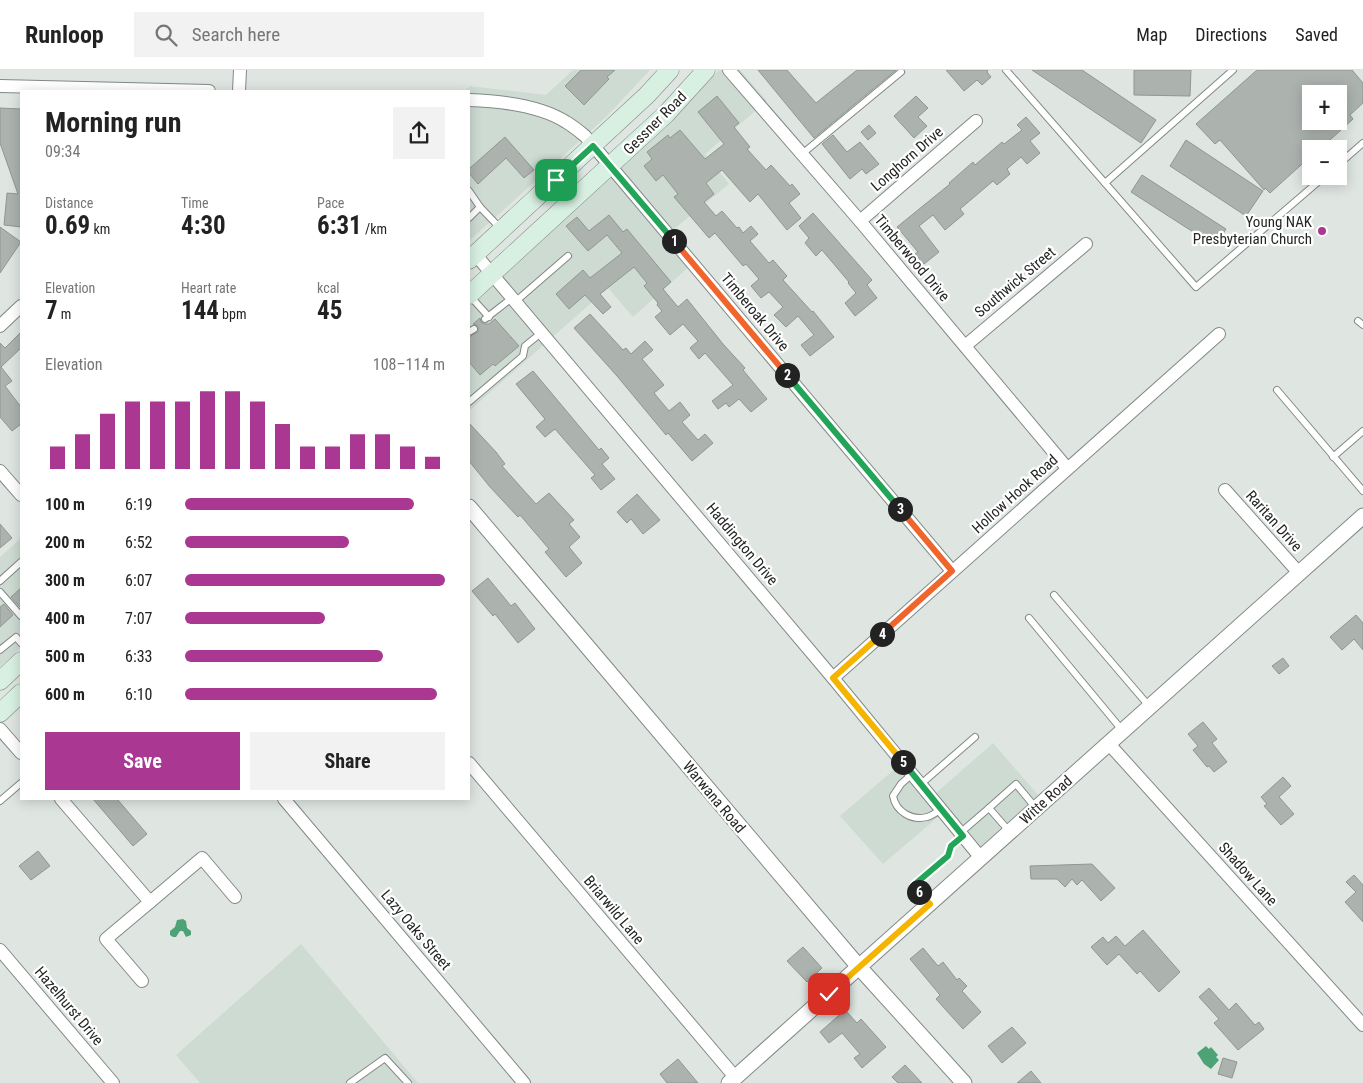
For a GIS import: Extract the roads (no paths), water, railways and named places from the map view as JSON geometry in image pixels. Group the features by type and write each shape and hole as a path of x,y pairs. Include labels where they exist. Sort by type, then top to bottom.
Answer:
{"main road":[{"name":"Gessner Road","path":"472,257 647,95 670,70"},
{"name":"Gessner Road","path":"470,294 666,114 706,70"},
{"path":"0,681 20,663"},
{"path":"0,713 20,694"}],"street":[{"path":"239,90 240,70"},
{"name":"Timberwood Drive","path":"729,70 860,221 1067,468"},
{"path":"0,86 69,90"},
{"name":"Timberoak Drive","path":"470,100 539,110 566,121 585,136 952,571"},
{"name":"Longhorn Drive","path":"860,221 976,121"},
{"name":"Southwick Street","path":"965,346 1086,244"},
{"name":"Haddington Drive","path":"472,257 492,274 833,678 981,858"},
{"path":"0,326 20,307"},
{"name":"Hollow Hook Road","path":"833,678 1218,334"},
{"path":"0,471 20,494"},
{"name":"Raritan Drive","path":"1225,490 1299,573"},
{"name":"Warwana Road","path":"471,513 859,967 964,1083"},
{"name":"Witte Road","path":"732,1080 1363,516"},
{"path":"0,729 20,752"},
{"name":"Shadow Lane","path":"1109,744 1363,1025"},
{"name":"Briarwild Lane","path":"470,764 732,1080"},
{"path":"62,800 150,902"},
{"name":"Lazy Oaks Street","path":"285,800 524,1083"},
{"path":"142,981 106,939 202,858 235,897"},
{"name":"Hazelhurst Drive","path":"0,950 113,1083"}],"lane":[{"path":"1006,70 1196,287 1315,185"},
{"path":"1105,182 1233,70"},
{"path":"802,154 901,72"},
{"path":"1347,157 1363,143"},
{"path":"470,193 502,230"},
{"path":"470,217 480,207"},
{"path":"470,296 487,318 514,300 568,256"},
{"path":"470,401 523,356 526,346 541,333"},
{"path":"1278,390 1363,491"},
{"path":"1333,457 1363,431"},
{"path":"0,581 20,563"},
{"path":"0,592 20,615"},
{"path":"1054,595 1150,707"},
{"path":"1028,618 1123,731"},
{"path":"0,650 16,638 20,642"},
{"path":"921,784 975,737"},
{"path":"912,774 896,790 893,796 900,810 908,816 919,818 928,817 941,809"},
{"path":"0,801 20,784"},
{"path":"930,904 914,885 948,856 951,846 989,808 1016,784 1036,808"},
{"path":"989,808 1010,832"},
{"path":"350,1083 385,1058 408,1083"}],"place":[{"name":"Young NAK Presbyterian Church","path":"1322,231"}]}
